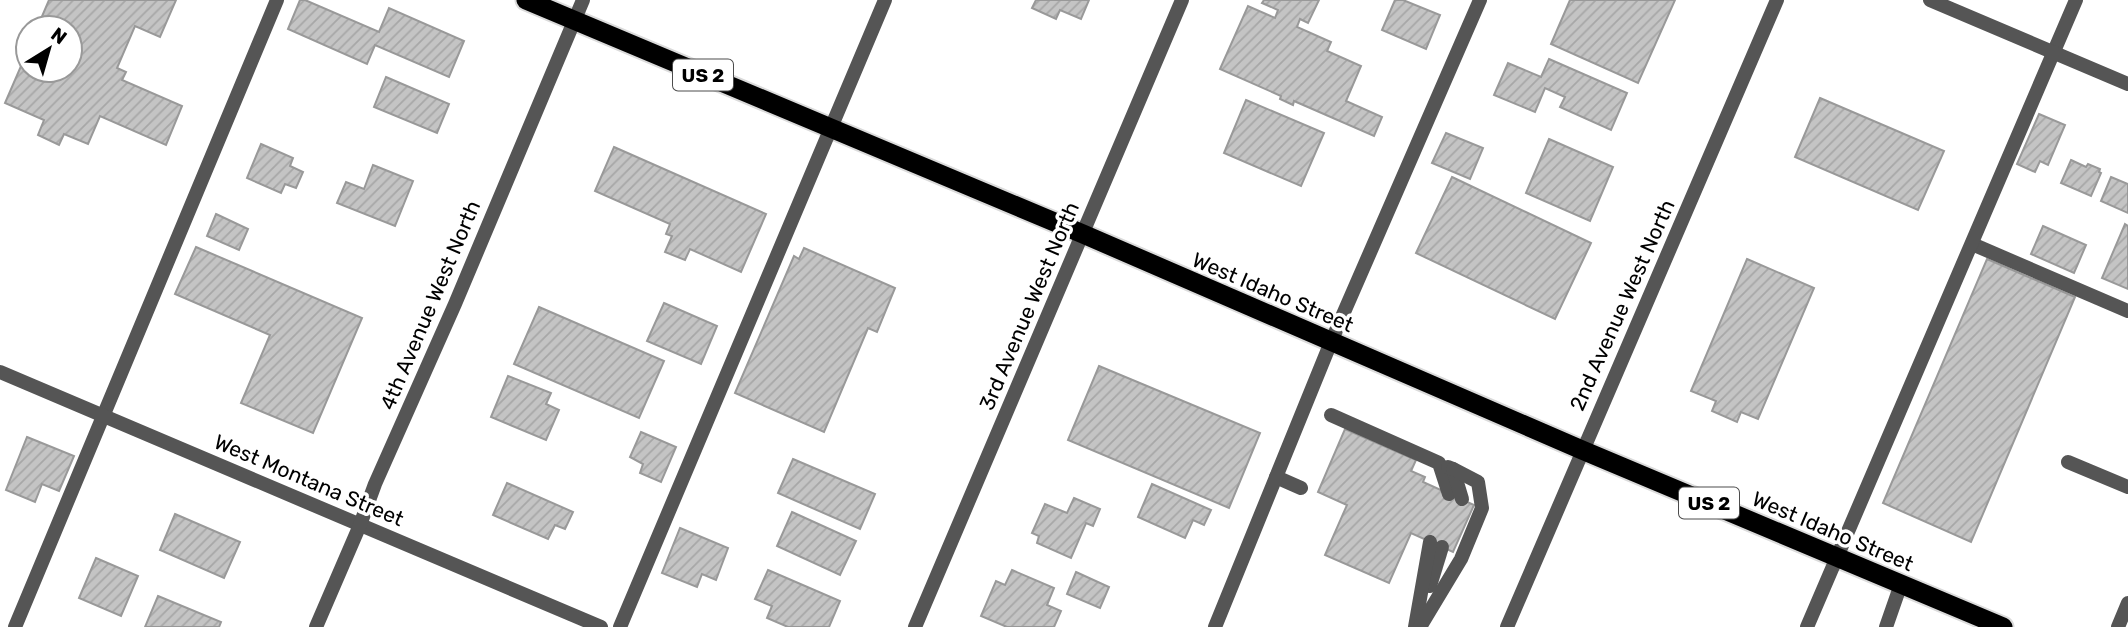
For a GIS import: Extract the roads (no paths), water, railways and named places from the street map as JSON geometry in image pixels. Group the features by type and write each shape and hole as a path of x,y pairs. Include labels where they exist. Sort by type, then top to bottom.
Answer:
{"highway":[{"name":"West Idaho Street","path":"526,0 1083,234 1582,450 2003,627"}],"street":[{"path":"15,627 277,0"},
{"name":"4th Avenue West North","path":"316,627 583,0"},
{"path":"620,627 885,0"},
{"name":"3rd Avenue West North","path":"915,627 1182,0"},
{"path":"1215,627 1331,342 1480,0"},
{"name":"2nd Avenue West North","path":"1507,627 1777,0"},
{"path":"1930,0 2128,84"},
{"path":"1807,627 2077,0"},
{"path":"1972,244 2128,311"},
{"name":"West Montana Street","path":"0,372 601,627"},
{"path":"1331,415 1478,482 1482,508 1461,558 1417,627"},
{"path":"2068,462 2128,487"},
{"path":"1438,463 1455,496 1453,469"},
{"path":"1276,477 1301,488"},
{"path":"1417,627 1436,544"},
{"path":"1886,627 1901,584"},
{"path":"2118,627 2128,603"}]}
